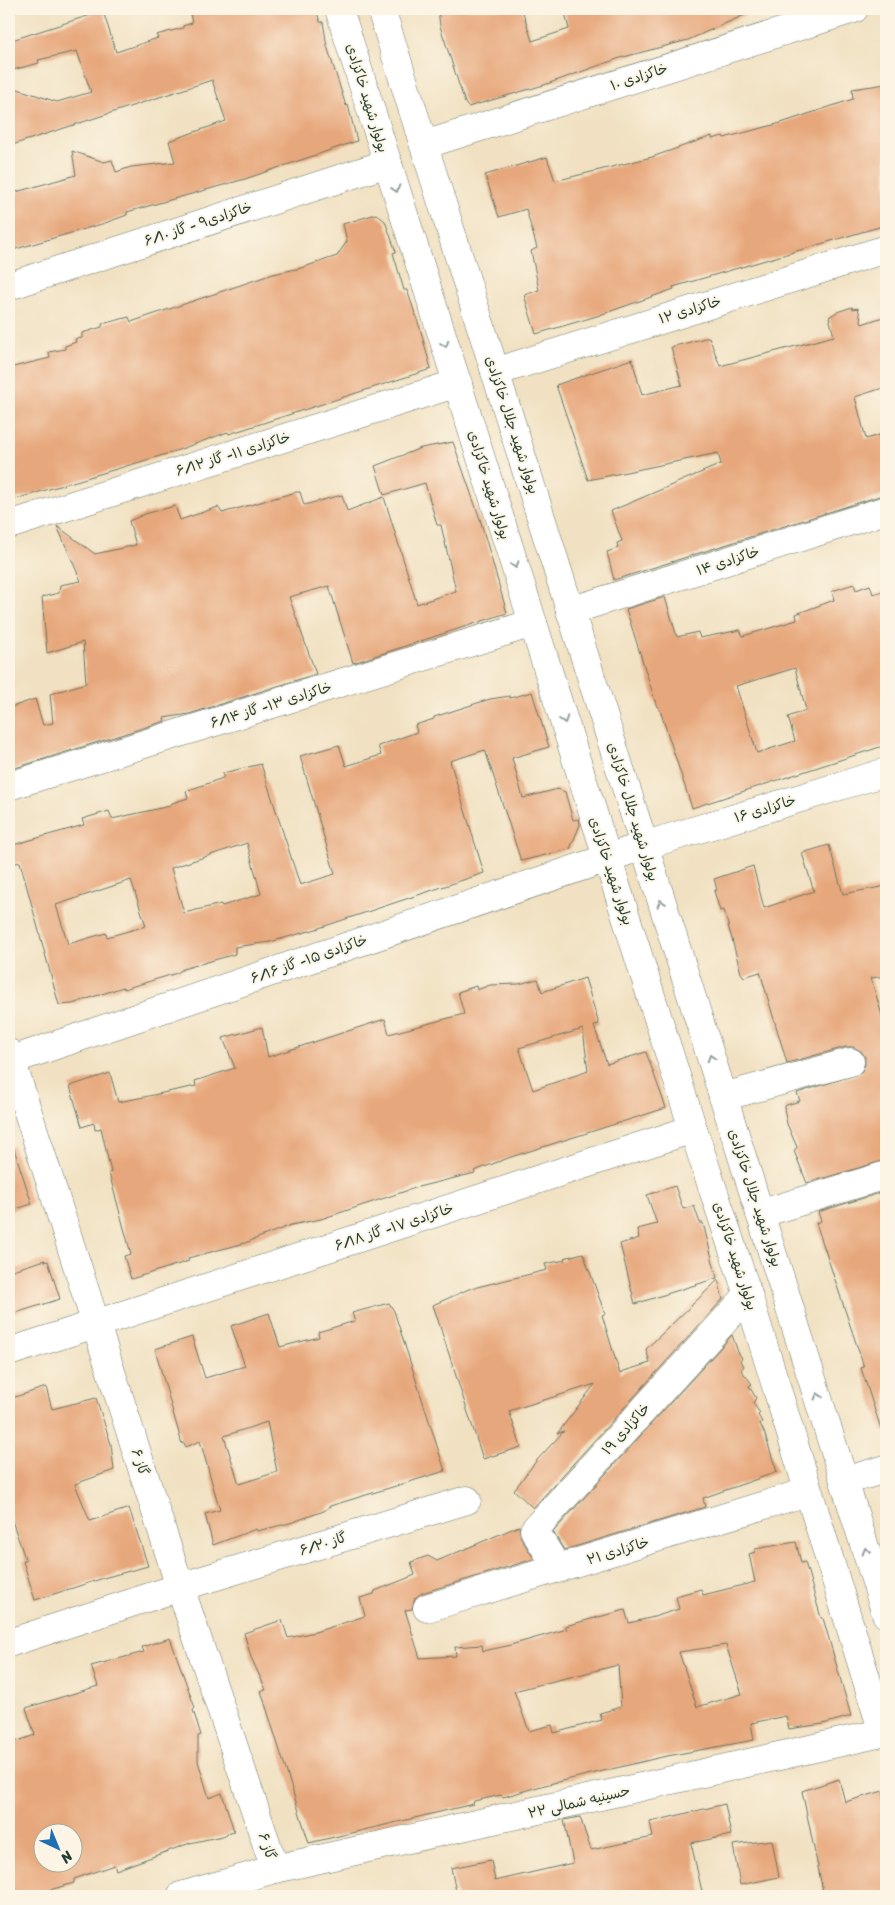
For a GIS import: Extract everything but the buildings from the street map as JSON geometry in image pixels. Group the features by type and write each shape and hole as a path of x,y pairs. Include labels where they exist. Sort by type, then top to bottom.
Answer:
{"street":[{"name":"بولوار شهید خاکزادی","path":"339,9 693,1129 748,1295 808,1492 885,1733"},
{"name":"بولوار شهید جلال خاکزادی","path":"381,9 886,1614"},
{"name":"خاکزادی ۱۰","path":"424,145 854,9"},
{"name":"خاکزادی۹ - گاز ۶/۱۰","path":"9,286 388,163"},
{"name":"خاکزادی ۱۲","path":"495,372 886,249"},
{"name":"خاکزادی ۱۱- گاز ۶/۱۲","path":"9,525 458,383"},
{"name":"خاکزادی ۱۴","path":"570,611 886,510"},
{"name":"خاکزادی ۱۳- گاز ۶/۱۴","path":"9,786 533,623"},
{"name":"خاکزادی ۱۶","path":"607,858 886,772"},
{"name":"خاکزادی ۱۵- گاز ۶/۱۶","path":"10,1058 607,858"},
{"name":"گاز ۶","path":"10,1058 180,1587 275,1869"},
{"path":"723,1097 850,1062"},
{"name":"خاکزادی ۱۷- گاز ۶/۱۸","path":"9,1352 693,1129"},
{"path":"760,1214 886,1175"},
{"name":"خاکزادی ۱۹","path":"558,1569 534,1530 748,1295"},
{"path":"844,1481 886,1469"},
{"name":"خاکزادی ۲۱","path":"427,1608 808,1492"},
{"name":"گاز ۶/۲۰","path":"9,1643 180,1587 467,1500"},
{"name":"حسینیه شمالی ۲۲","path":"181,1896 275,1869 885,1733"}]}
